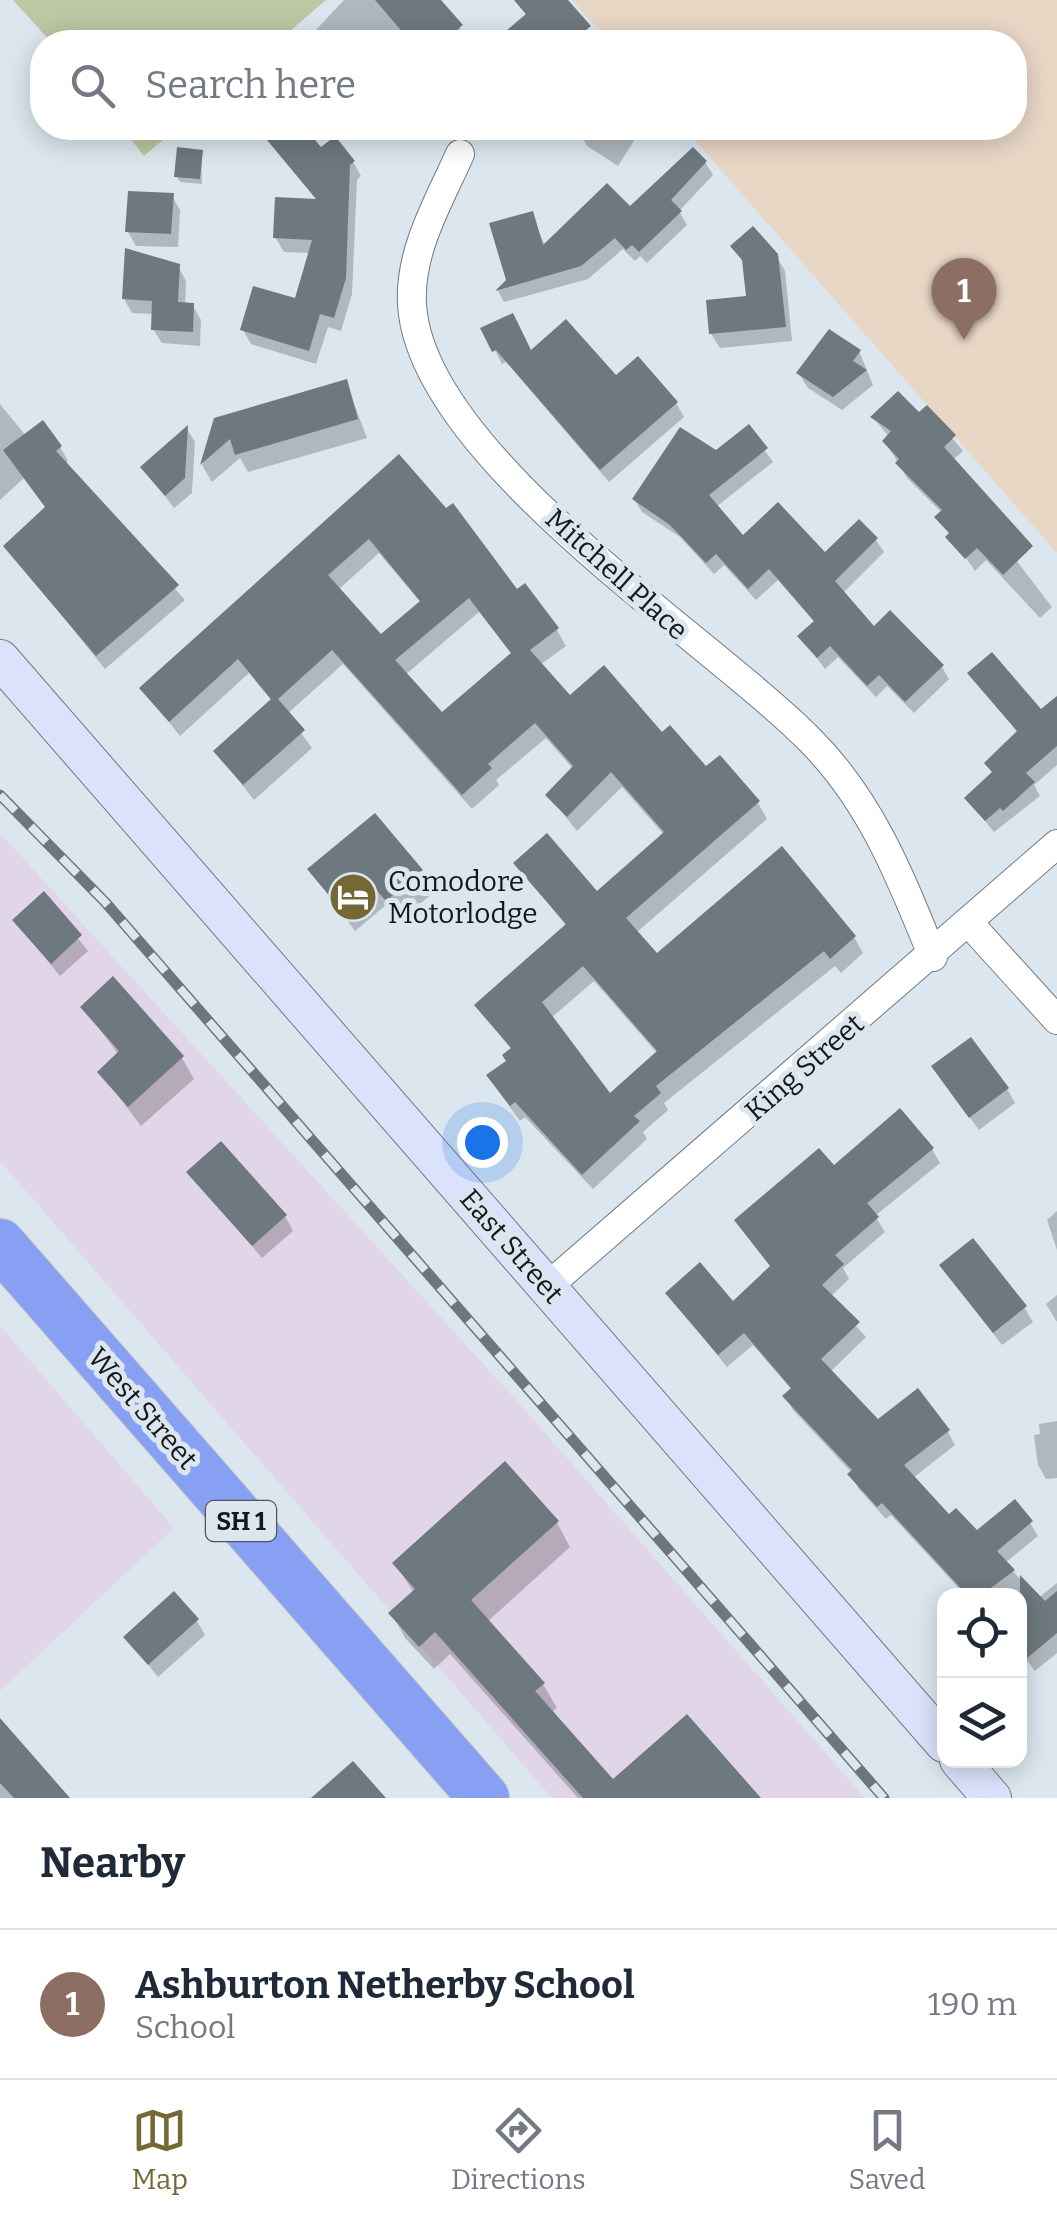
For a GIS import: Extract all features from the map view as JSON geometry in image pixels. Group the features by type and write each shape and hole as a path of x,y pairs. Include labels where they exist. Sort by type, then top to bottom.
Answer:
{"highway":[{"name":"West Street","path":"0,1244 484,1798"}],"main road":[{"name":"East Street","path":"0,659 937,1735"},
{"path":"967,1768 992,1798"}],"street":[{"name":"Mitchell Place","path":"460,154 422,238 413,280 412,305 418,339 441,391 545,512 809,739 850,787 881,836 933,956"},
{"name":"King Street","path":"548,1286 933,956 1057,844"},
{"path":"968,922 1057,1020"}],"shaded area":[{"path":"572,0 1057,0 1057,553 695,140 1027,140 1027,30 599,30"},
{"path":"0,833 516,1400 865,1798 552,1798 0,1161"},
{"path":"0,1326 174,1528 0,1691"}],"green space":[{"path":"13,0 326,0 291,30 40,30"},
{"path":"131,140 163,140 144,156"}],"building":[{"path":"375,0 441,0 463,25 457,30 401,30"},
{"path":"514,0 568,0 591,26 586,30 507,30 526,14"},
{"path":"267,140 315,140 321,147 330,140 338,140 355,161 350,165 346,278 334,318 320,314 309,351 240,330 253,286 295,298 312,240 273,238 275,197 316,199"},
{"path":"177,147 203,150 200,179 174,177"},
{"path":"693,147 707,161 671,200 682,211 639,252 632,245 626,250 615,238 581,266 495,291 506,280 489,223 533,211 543,245 607,183 630,206"},
{"path":"128,191 174,193 171,234 125,232"},
{"path":"753,226 778,254 786,327 709,334 706,300 746,296 742,260 730,246"},
{"path":"125,248 180,264 178,302 194,303 193,332 151,330 152,301 122,299"},
{"path":"513,313 531,350 566,319 616,375 638,356 678,402 600,470 496,350 492,352 480,328"},
{"path":"829,329 861,350 853,361 867,370 833,397 796,373"},
{"path":"347,379 358,419 235,455 230,439 200,465 214,418"},
{"path":"898,391 919,412 927,405 956,435 944,447 1033,546 1003,575 977,548 965,559 945,537 949,533 934,517 942,510 895,463 899,459 882,441 891,431 870,417"},
{"path":"43,420 62,446 56,451 179,585 96,656 3,546 45,507 3,450"},
{"path":"749,424 768,448 709,495 743,535 778,502 825,552 859,519 878,538 835,581 874,626 890,610 944,665 905,702 879,675 867,686 830,646 817,658 797,636 814,621 769,569 748,589 716,554 706,563 670,525 632,499 680,427 716,450"},
{"path":"188,425 185,478 165,496 140,467"},
{"path":"399,454 446,508 453,503 517,589 525,583 559,628 530,650 570,695 604,665 662,732 670,725 706,766 720,755 760,801 626,918 657,953 782,846 856,936 830,959 824,951 656,1086 661,1093 634,1116 640,1121 582,1175 515,1102 510,1106 486,1075 506,1061 502,1055 511,1048 474,1005 566,924 513,863 547,833 597,891 664,832 611,772 567,817 545,795 573,766 535,723 488,764 492,768 462,795 332,650 278,699 305,730 243,785 213,751 271,699 238,659 169,722 139,688","holes":["369,539 420,601 381,634 328,575","469,598 511,653 442,712 395,660","583,966 657,1051 610,1093 542,1002"]},
{"path":"992,652 1041,709 1057,696 1057,746 1026,773 1035,782 1003,811 1000,808 985,821 964,798 992,772 984,763 1017,731 967,673"},
{"path":"375,813 423,870 386,901 372,885 342,911 307,869"},
{"path":"44,891 82,935 51,964 12,920"},
{"path":"113,976 184,1056 128,1107 97,1072 119,1051 80,1007"},
{"path":"971,1037 1009,1088 969,1118 931,1066"},
{"path":"900,1108 934,1148 867,1203 879,1217 835,1255 844,1264 822,1285 860,1322 821,1359 878,1419 918,1388 950,1430 904,1465 949,1514 956,1508 977,1530 1015,1499 1033,1521 997,1551 1015,1570 991,1588 961,1588 882,1503 877,1507 847,1474 852,1470 782,1396 791,1388 744,1333 718,1355 665,1293 700,1262 733,1301 770,1266 734,1220 819,1148 834,1165"},
{"path":"221,1141 287,1215 252,1246 186,1172"},
{"path":"973,1238 1027,1306 993,1333 939,1265"},
{"path":"505,1461 559,1521 471,1600 545,1683 535,1691 613,1779 687,1714 761,1798 583,1798 435,1632 419,1647 388,1613 415,1589 392,1563"},
{"path":"1020,1575 1045,1601 1057,1591 1057,1633 1027,1658 1027,1588 1020,1588"},
{"path":"174,1591 199,1619 148,1665 123,1637"},
{"path":"0,1718 70,1798 14,1798 0,1783"},
{"path":"353,1761 386,1798 311,1798"}],"railway":[{"path":"0,795 105,902 884,1798"}],"place":[{"name":"Ashburton Netherby School","path":"964,340"},
{"name":"Comodore Motorlodge","path":"353,897"}]}
